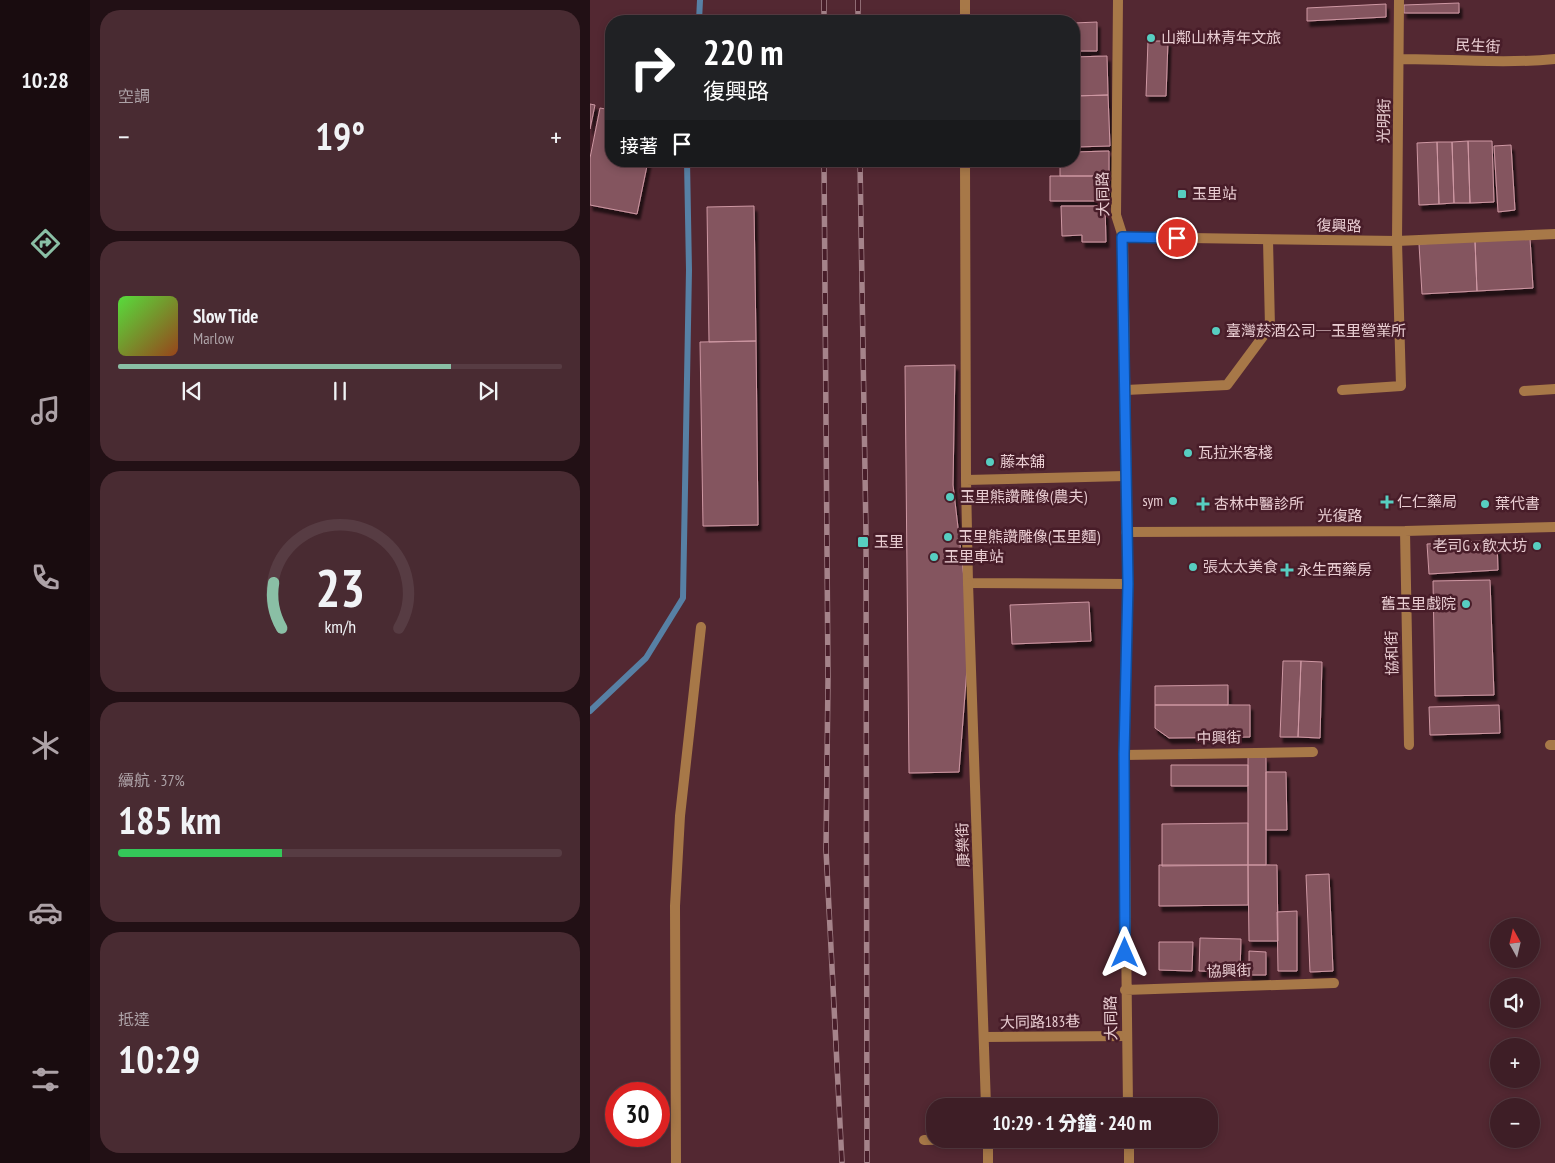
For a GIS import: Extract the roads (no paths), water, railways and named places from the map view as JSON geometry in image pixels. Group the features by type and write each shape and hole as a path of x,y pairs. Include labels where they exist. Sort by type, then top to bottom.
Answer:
{"street":[{"path":"965,0 965,15"},
{"name":"大同路","path":"1118,0 1116,215 1122,237 1128,584 1124,754 1128,1098"},
{"name":"光明街","path":"1342,390 1401,386 1397,242 1400,59 1398,0"},
{"name":"民生街","path":"1400,59 1468,59 1515,63 1555,59"},
{"name":"康樂街","path":"965,167 968,583 986,1098"},
{"name":"復興路","path":"1122,237 1397,242 1555,234"},
{"path":"1126,390 1227,385 1270,328 1268,240"},
{"path":"1524,391 1555,389"},
{"path":"966,480 1126,476"},
{"name":"光復路","path":"1126,532 1405,531 1555,527"},
{"name":"協和街","path":"1405,531 1409,745"},
{"path":"968,583 1128,584"},
{"path":"676,1163 675,906 680,816 701,627"},
{"name":"中興街","path":"1124,754 1314,752"},
{"name":"協興街","path":"1126,990 1334,983"},
{"name":"大同路183巷","path":"984,1037 1127,1036"},
{"path":"988,1148 988,1163"},
{"path":"1129,1148 1130,1163"}],"waterway":[{"path":"699,15 700,0"},
{"path":"590,711 646,658 683,598 689,270 687,167"}],"railway":[{"path":"824,0 824,15"},
{"path":"858,0 858,15"},
{"path":"824,167 828,679 826,850 842,1163"},
{"path":"860,167 866,535 867,1163"}],"place":[{"name":"山鄰山林青年文旅","path":"1151,38"},
{"name":"玉里站","path":"1182,194"},
{"name":"臺灣菸酒公司─玉里營業所","path":"1216,331"},
{"name":"瓦拉米客棧","path":"1188,453"},
{"name":"藤本舖","path":"990,462"},
{"name":"玉里熊讚雕像(農夫)","path":"950,497"},
{"name":"sym","path":"1173,501"},
{"name":"仁仁藥局","path":"1387,502"},
{"name":"杏林中醫診所","path":"1203,504"},
{"name":"葉代書","path":"1485,504"},
{"name":"玉里熊讚雕像(玉里麵)","path":"948,537"},
{"name":"玉里","path":"863,542"},
{"name":"老司G x 飲太坊","path":"1537,546"},
{"name":"玉里車站","path":"934,557"},
{"name":"張太太美食","path":"1193,567"},
{"name":"永生西藥房","path":"1287,570"},
{"name":"舊玉里戲院","path":"1466,604"}]}
